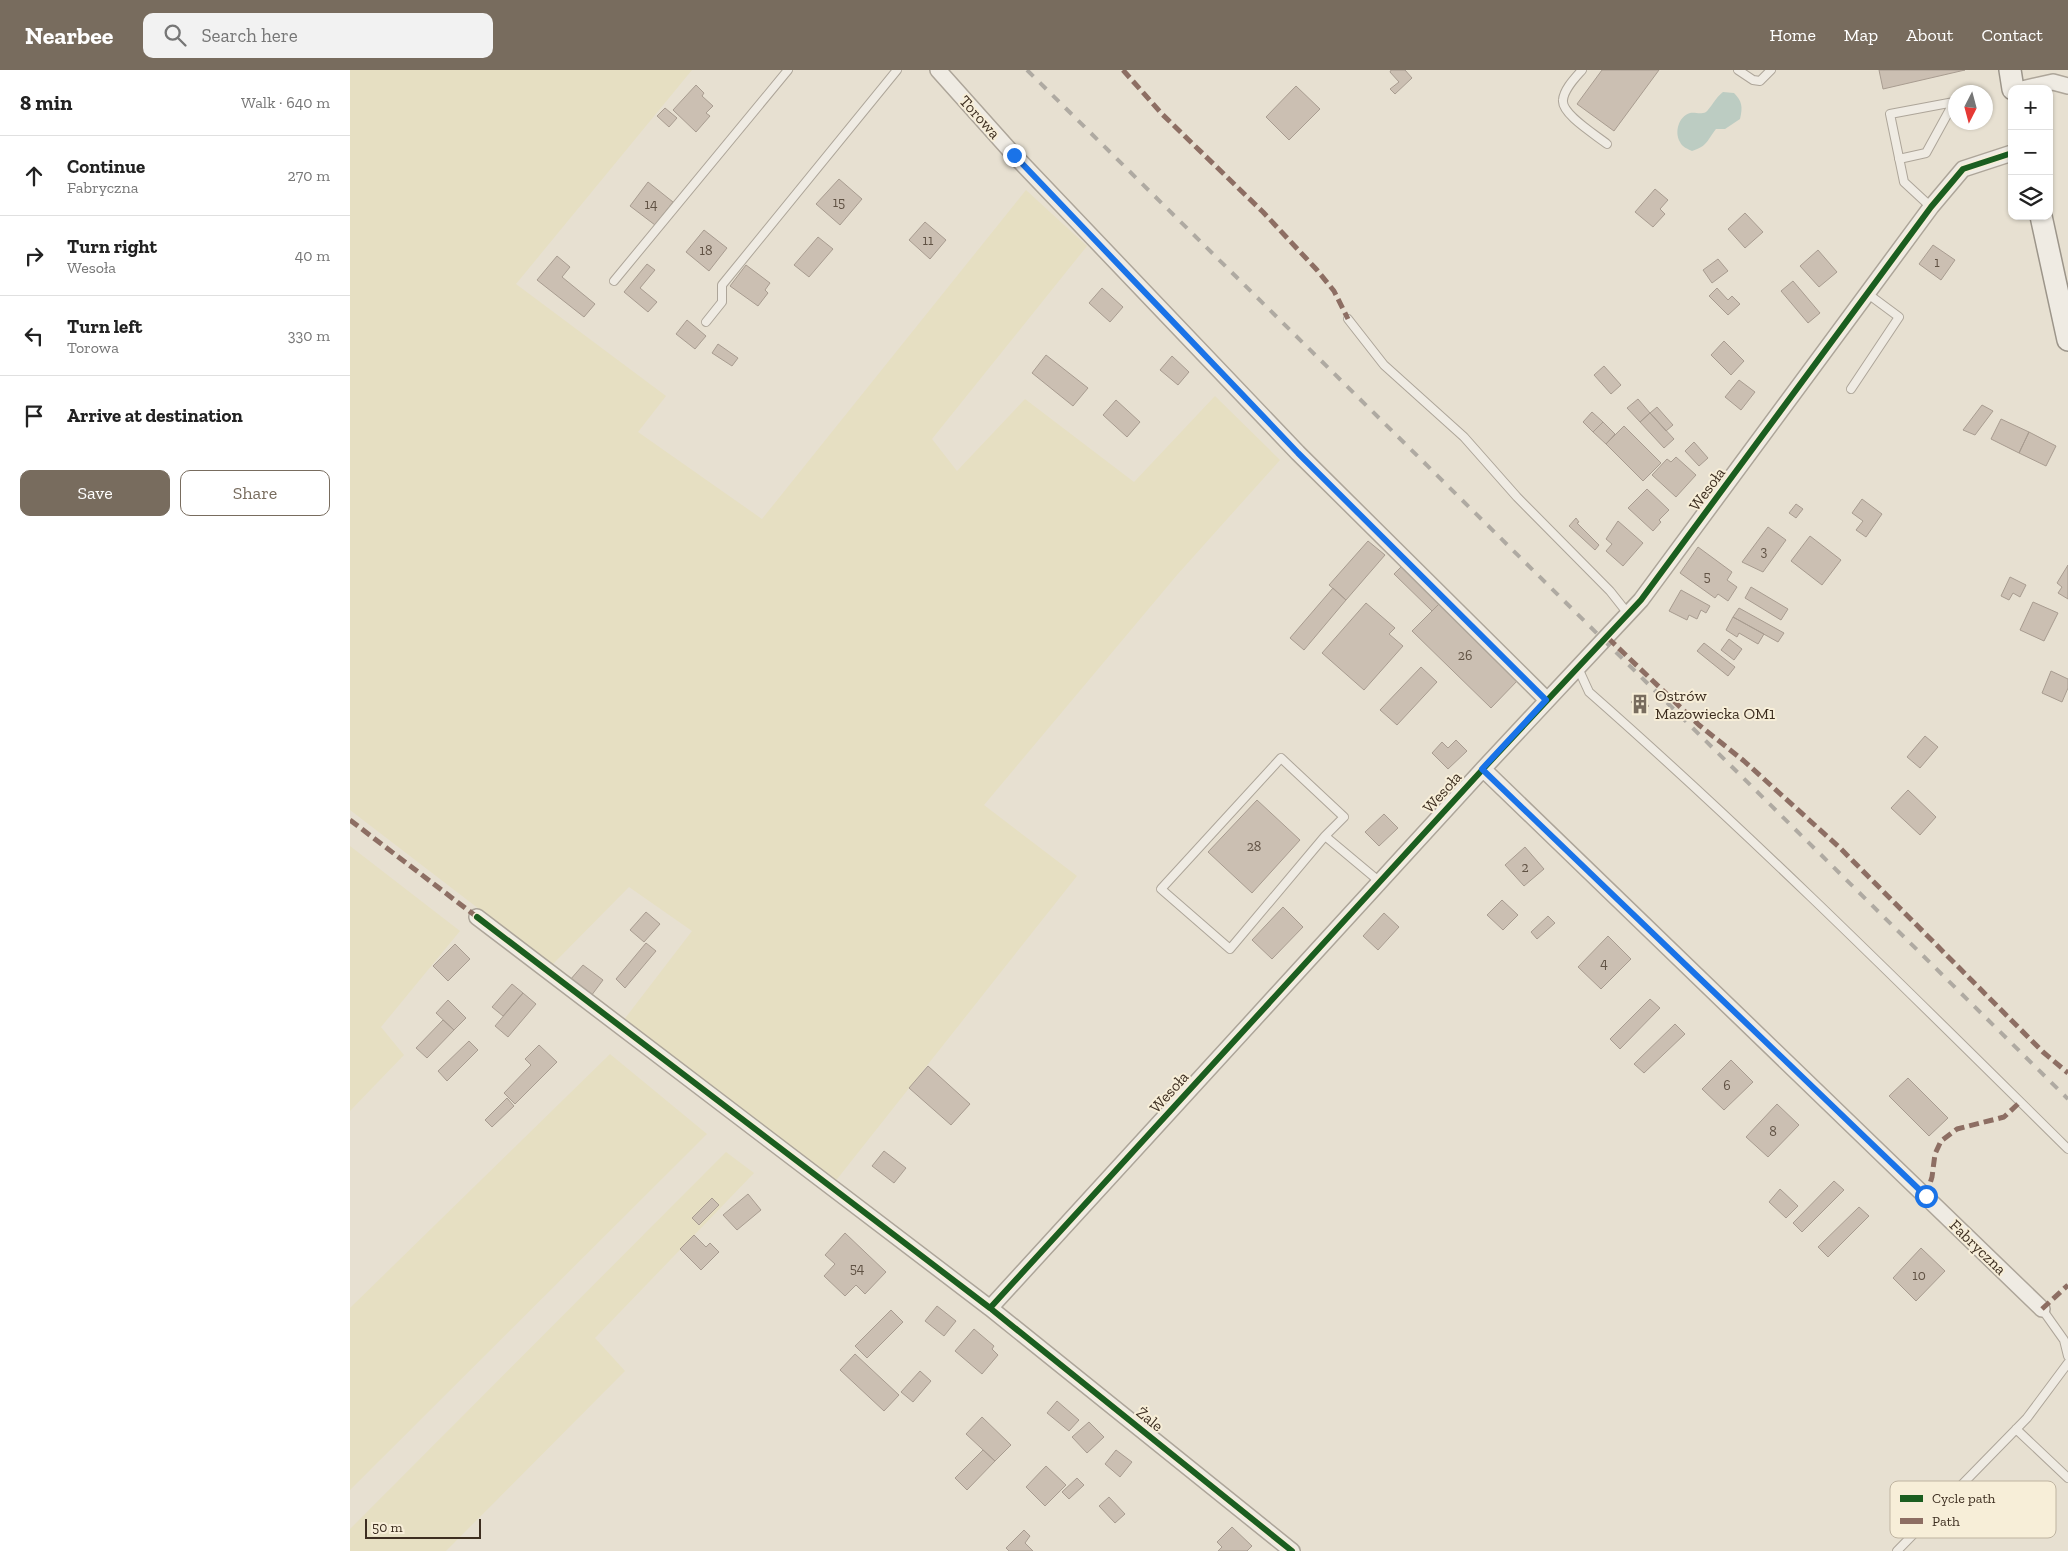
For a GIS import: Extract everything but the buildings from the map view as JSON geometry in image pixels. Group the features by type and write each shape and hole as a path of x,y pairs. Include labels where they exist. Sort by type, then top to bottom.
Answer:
{"main road":[{"path":"2010,70 2012,85"},
{"path":"2042,220 2068,340"}],"street":[{"name":"Torowa","path":"938,70 1014,155 1298,453 1546,700"},
{"path":"2040,85 2053,82 2068,86"},
{"name":"Wesoła","path":"990,1308 1482,769 1629,615 1931,207 1963,169 2008,154"},
{"name":"Fabryczna","path":"1482,769 2042,1309"},
{"name":"Żale","path":"477,917 990,1308 1292,1551"}],"lane":[{"path":"614,281 788,70"},
{"path":"706,322 722,302 722,286 897,70"},
{"path":"1582,70 1566,90 1562,101 1566,111 1607,144"},
{"path":"1738,70 1753,80 1760,81 1771,70"},
{"path":"1899,159 1926,153 1954,102 1890,114 1899,159 1904,182 1931,207"},
{"path":"1851,389 1899,317 1868,294"},
{"path":"1348,319 1384,365 1464,438 1517,497 1610,591 1629,615"},
{"path":"1578,668 1588,692 1733,822 1849,932 2068,1149"},
{"path":"1281,758 1344,817 1326,836 1230,949 1161,889 1281,758"},
{"path":"1326,836 1380,882"},
{"path":"2042,1309 2064,1340 2068,1356"},
{"path":"1965,1481 2027,1418 2068,1363"},
{"path":"2016,1429 2068,1478"},
{"path":"1897,1551 1910,1538"}],"shaded area":[{"path":"350,70 692,70 516,284 666,396 638,432 762,519 1026,190 1087,246 932,439 957,471 1025,399 1134,482 1215,396 1280,460 1177,575 984,805 1077,876 834,1183 623,1021 692,931 629,887 552,965 350,810"},
{"path":"1723,92 1734,93 1739,99 1742,108 1740,119 1725,129 1716,129 1707,142 1697,149 1692,151 1684,147 1677,134 1680,121 1690,113 1706,112"},
{"path":"350,846 460,931 381,1027 404,1055 350,1111"},
{"path":"610,1054 707,1134 350,1490 350,1308"},
{"path":"726,1152 754,1173 595,1338 625,1371 446,1551 350,1551 350,1529"}],"railway":[{"path":"1027,70 2068,1099"}],"marked path":[{"path":"1123,70 1162,114 1263,212 1317,270 1334,291 1348,319"},
{"path":"1608,638 1699,725 1744,761 1839,847 2043,1052 2068,1073"},
{"path":"350,820 477,917"},
{"path":"1926,1196 1932,1177 1935,1154 1941,1141 1957,1129 2004,1117 2020,1102"},
{"path":"2042,1309 2068,1285"}],"cycle path":[{"path":"990,1308 1483,769 1641,600 1931,207 1963,169 2008,154"},
{"path":"477,917 990,1308 1292,1551"}],"place":[{"name":"Ostrów Mazowiecka OM1","path":"1640,704"}],"route":[{"path":"1014,155 1298,453 1546,700 1482,769 1926,1196"}]}
